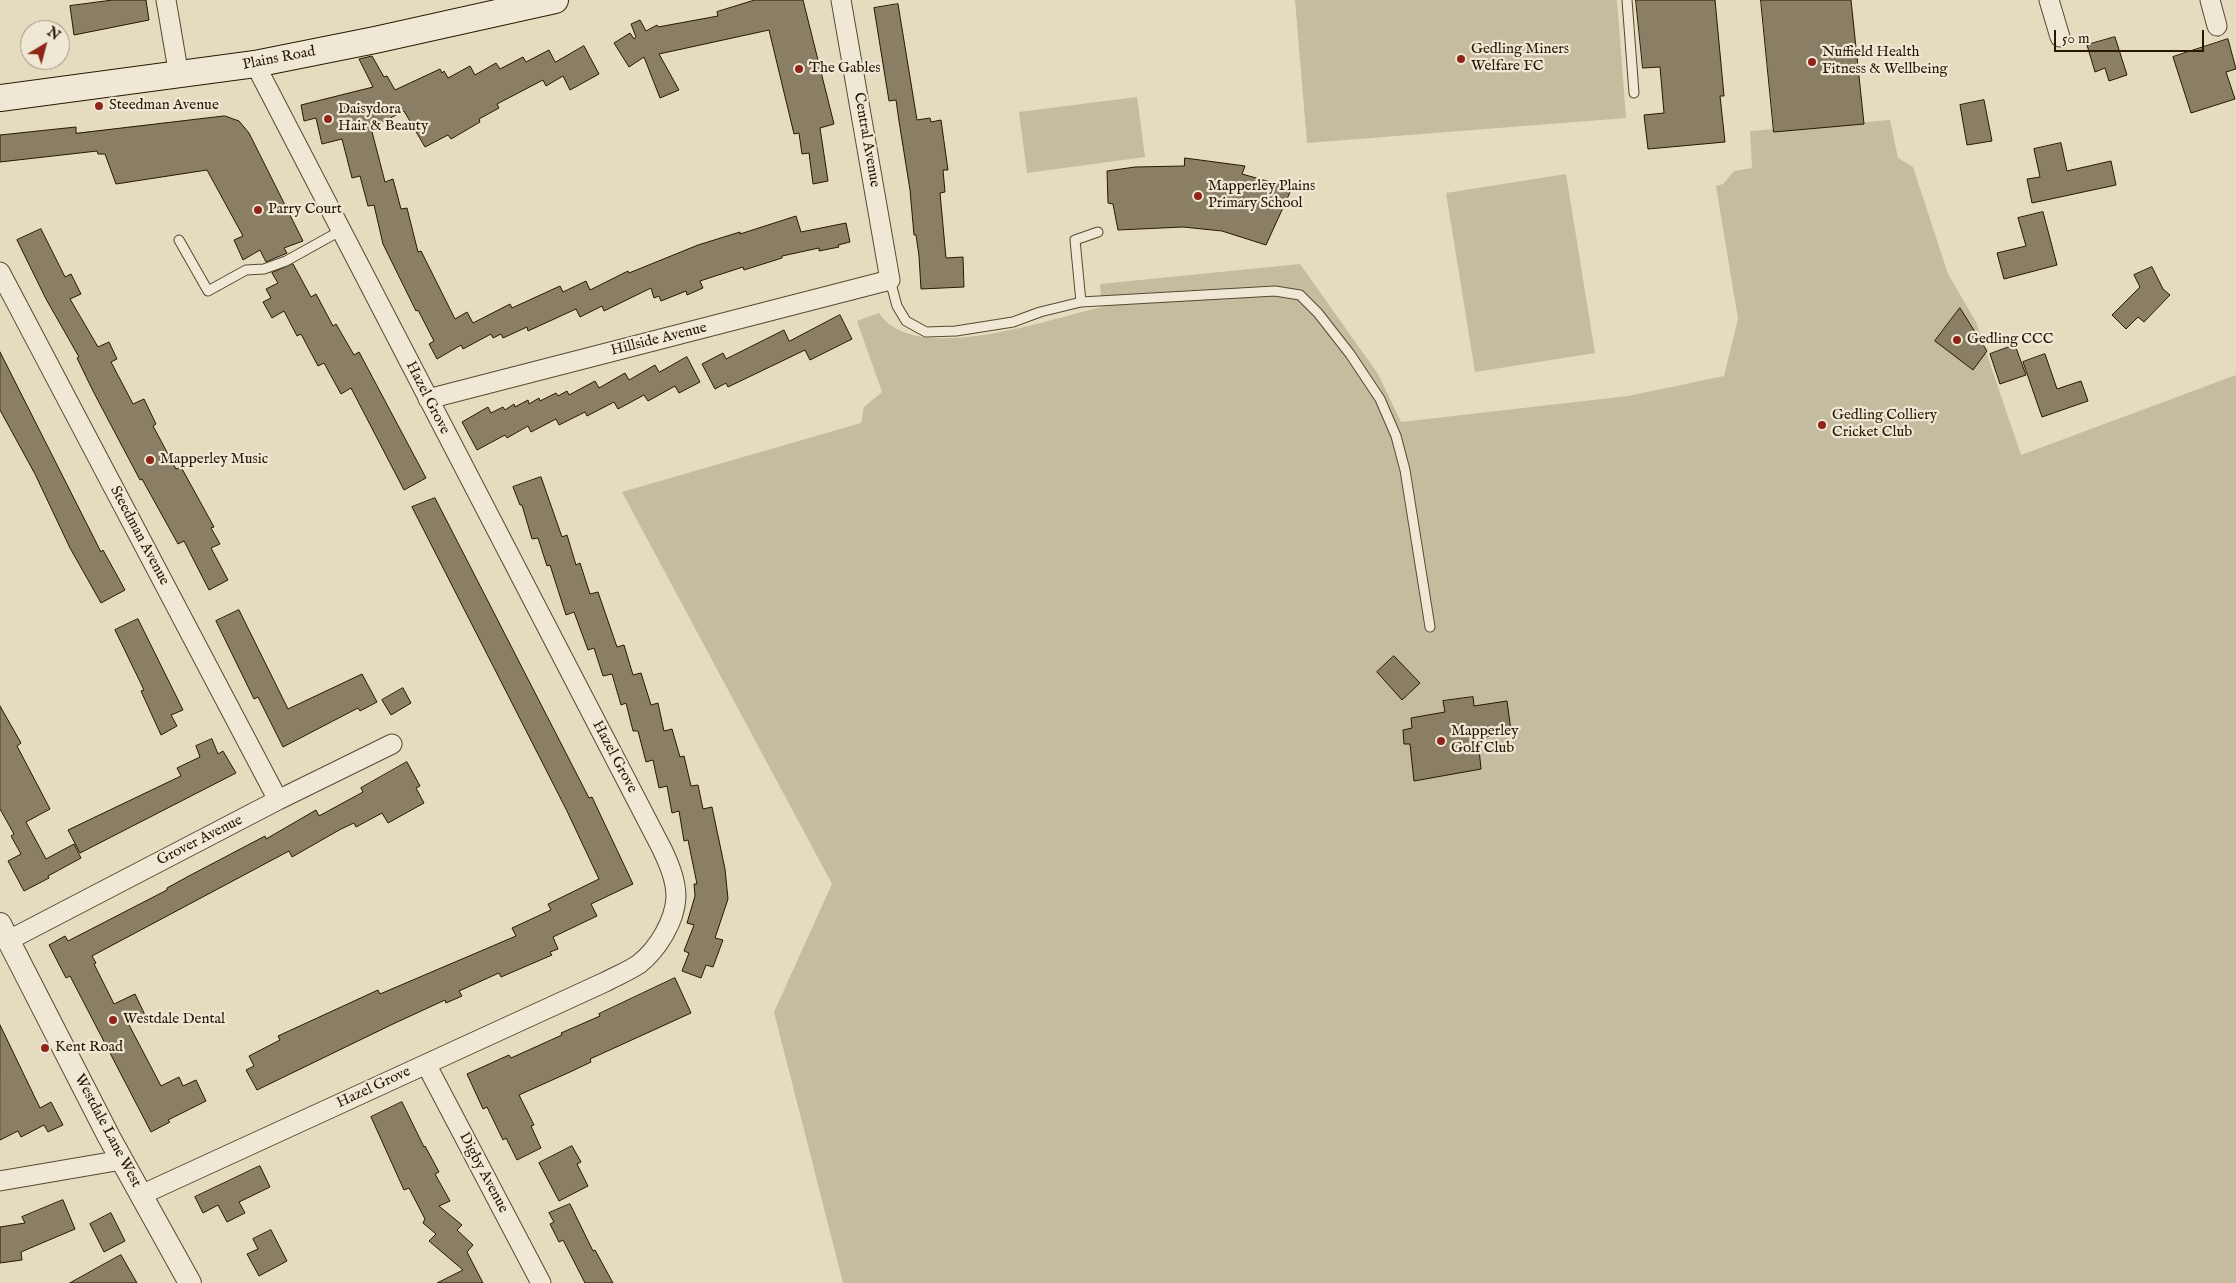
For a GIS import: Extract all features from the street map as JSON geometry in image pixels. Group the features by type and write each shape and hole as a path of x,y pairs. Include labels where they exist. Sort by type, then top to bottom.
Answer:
{"main road":[{"name":"Plains Road","path":"0,98 179,76 255,64 376,40 555,0"}],"street":[{"path":"166,0 179,76"},
{"name":"Central Avenue","path":"842,0 890,280"},
{"path":"2049,0 2060,37"},
{"path":"2210,0 2217,26"},
{"name":"Hazel Grove","path":"141,1195 605,982 639,964 658,943 671,920 676,898 672,871 662,849 255,64"},
{"name":"Steedman Avenue","path":"0,272 278,800"},
{"name":"Hillside Avenue","path":"428,399 890,280"},
{"name":"Grover Avenue","path":"4,932 392,744"},
{"name":"Westdale Lane West","path":"4,932 122,1160 190,1283"},
{"name":"Digby Avenue","path":"426,1064 541,1283"},
{"path":"0,1181 122,1160"}],"lane":[{"path":"1627,0 1634,93"},
{"path":"179,240 208,291 246,270 264,269 286,261 340,231"},
{"path":"1081,302 1075,240 1098,232"},
{"path":"890,280 897,306 906,320 926,332 956,331 1013,322 1040,312 1081,302 1275,291 1300,295 1318,313 1350,354 1380,399 1396,436 1404,470 1430,627"}],"shaded area":[{"name":"Gedling Miners Welfare FC","path":"1295,0 1617,0 1626,118 1307,143"},
{"path":"1137,97 1145,157 1027,173 1019,112"},
{"path":"1890,120 1898,158 1913,167 1948,274 1976,322 2021,455 2236,375 2236,1283 843,1283 774,1012 832,884 622,492 861,423 864,407 882,392 857,321 879,313 897,329 922,337 952,338 985,335 1102,307 1100,284 1300,264 1378,374 1401,422 1628,396 1724,376 1738,319 1716,186 1723,184 1734,171 1752,168 1750,131"},
{"path":"1566,174 1595,353 1475,372 1446,193"}],"building":[{"path":"113,0 146,0 149,20 74,35 70,6"},
{"path":"755,0 803,0 834,124 820,128 828,181 813,184 809,153 802,154 799,133 794,134 769,30 659,54 679,90 660,98 644,57 629,67 614,43 630,33 634,39 636,37 631,24 640,20 646,31 657,25 658,27 718,16 717,12"},
{"path":"1636,0 1715,0 1724,96 1720,96 1725,142 1648,149 1644,115 1664,113 1660,67 1643,68"},
{"name":"Nuffield Health Fitness & Wellbeing","path":"1761,0 1851,0 1864,124 1774,132"},
{"path":"898,4 917,120 930,118 931,122 941,120 948,170 943,170 945,192 940,193 946,258 963,257 964,287 921,289 919,256 916,235 914,235 910,190 896,100 889,101 874,8"},
{"path":"2115,37 2127,75 2109,81 2105,68 2095,72 2087,45"},
{"path":"2228,39 2236,69 2226,72 2235,99 2191,113 2173,57"},
{"path":"584,46 599,74 570,90 563,76 546,86 543,80 497,104 499,108 479,119 480,122 451,139 448,135 425,147 404,111 371,128 385,182 393,179 401,209 407,208 418,252 421,251 455,319 467,312 473,323 510,304 512,308 560,286 563,292 586,281 590,290 628,271 629,273 698,245 796,216 801,232 846,223 850,242 838,245 839,247 819,251 819,248 782,256 782,258 744,270 743,267 700,281 703,288 687,295 686,291 661,301 659,296 654,298 651,288 604,311 602,306 580,317 576,309 528,331 527,327 503,338 501,334 493,338 491,334 463,349 461,345 437,359 429,344 434,341 418,310 416,311 383,244 374,205 368,206 360,176 352,178 342,139 322,144 316,118 304,121 301,105 373,87 359,59 372,56 384,77 387,76 395,90 440,69 442,73 444,71 448,78 470,66 475,75 496,63 500,69 523,57 526,62 549,50 555,62"},
{"path":"1984,100 1992,141 1967,145 1960,105"},
{"name":"Parry Court","path":"225,116 239,121 249,133 303,241 284,248 287,253 266,262 260,250 243,260 234,240 243,236 207,170 116,184 105,154 98,154 97,151 0,162 0,135 76,127 76,133"},
{"path":"2061,143 2067,171 2111,161 2116,185 2032,203 2027,179 2040,177 2034,149"},
{"name":"Mapperley Plains Primary School","path":"1185,158 1245,166 1242,174 1292,188 1266,245 1222,231 1183,227 1118,230 1113,204 1108,203 1107,171 1135,167 1184,166"},
{"path":"2043,212 2057,265 2004,279 1997,253 2026,246 2018,218"},
{"path":"41,229 65,277 71,274 81,294 70,299 98,347 109,342 117,359 111,362 133,404 144,399 156,424 153,426 176,469 181,467 214,527 211,528 220,544 211,548 228,580 209,590 184,541 178,544 142,479 140,480 93,391 77,358 79,357 46,299 17,240"},
{"path":"293,264 311,297 316,294 333,326 336,324 354,355 359,352 426,478 404,490 351,388 341,394 324,363 318,366 301,334 297,336 284,311 272,318 263,302 271,298 266,289 278,283 272,273"},
{"path":"2152,267 2163,289 2170,295 2144,322 2138,317 2126,329 2112,315 2140,287 2134,275"},
{"name":"Gedling CCC","path":"1960,308 1987,351 1973,370 1935,341"},
{"path":"840,315 852,339 810,360 805,350 728,387 726,383 715,389 702,364 723,353 726,359 784,330 789,341"},
{"path":"2015,345 2026,375 2000,384 1990,354"},
{"path":"0,352 101,552 103,550 125,590 101,603 70,548 35,474 0,410"},
{"path":"2045,354 2057,389 2081,381 2088,401 2042,417 2023,362"},
{"path":"687,357 700,382 679,393 675,386 648,401 644,395 618,409 614,402 587,416 585,412 559,425 556,419 531,432 528,426 507,438 505,435 477,450 462,422 488,407 491,413 503,407 505,410 514,404 515,407 528,400 529,404 539,398 540,401 556,393 558,396 567,391 569,395 595,381 599,388 625,373 629,380 655,365 659,372"},
{"path":"541,477 562,537 567,535 576,565 580,563 590,594 598,592 617,647 624,645 633,675 641,673 651,705 658,703 664,731 672,729 680,757 684,756 691,786 698,785 703,809 712,807 725,869 728,899 715,938 723,940 713,967 706,965 701,978 682,971 689,953 684,951 694,925 687,923 695,896 694,884 697,884 688,840 684,841 679,811 672,813 667,786 659,788 653,760 646,762 638,731 633,731 626,703 621,705 612,674 603,676 594,648 588,650 574,612 566,615 550,565 547,566 538,538 532,539 522,505 520,505 513,487"},
{"path":"435,498 589,798 592,797 633,884 591,904 597,916 553,937 558,949 550,952 552,955 501,977 499,973 459,991 462,996 446,1003 445,1000 257,1090 246,1070 254,1066 249,1056 280,1040 278,1036 378,990 380,994 516,936 512,928 551,910 548,904 599,879 566,809 412,507"},
{"path":"239,610 288,709 362,674 377,702 360,711 358,708 283,747 258,697 254,699 216,621"},
{"path":"138,619 183,710 171,715 177,726 161,735 141,691 144,690 115,630"},
{"path":"1394,656 1420,683 1402,700 1377,672"},
{"path":"403,688 411,703 391,715 382,700"},
{"name":"Mapperley Golf Club","path":"1473,697 1474,706 1507,701 1511,731 1478,739 1481,769 1414,781 1410,744 1404,744 1403,730 1412,728 1411,718 1445,712 1443,701"},
{"path":"0,706 21,743 17,746 50,809 26,822 46,859 74,844 81,858 24,891 8,861 21,854 11,836 14,834 0,809"},
{"path":"212,739 218,754 223,751 236,773 80,853 68,830 181,776 177,768 200,757 196,746"},
{"path":"407,762 420,786 416,788 424,803 388,823 382,813 356,827 354,823 341,829 292,857 289,851 92,956 96,963 94,964 114,1004 135,994 145,1015 128,1023 161,1086 179,1077 183,1086 196,1080 206,1101 168,1120 170,1122 151,1132 70,976 66,978 49,945 65,936 68,941 167,890 167,888 265,836 266,839 316,810 319,816 363,792 361,788"},
{"path":"675,978 691,1013 590,1059 591,1062 519,1095 534,1125 531,1126 541,1148 517,1160 506,1138 503,1140 487,1107 483,1109 467,1074 509,1055 511,1058 562,1035 561,1033 600,1016 599,1014"},
{"path":"0,1025 40,1108 51,1102 63,1125 48,1132 44,1125 21,1137 18,1131 0,1140"},
{"path":"402,1102 424,1147 439,1172 435,1174 450,1201 439,1206 462,1225 457,1230 473,1245 467,1252 483,1283 437,1283 463,1270 429,1241 436,1234 423,1223 425,1219 409,1188 404,1190 371,1117"},
{"path":"572,1146 581,1162 577,1164 588,1186 559,1201 539,1163"},
{"path":"260,1166 270,1187 239,1202 245,1213 227,1222 218,1205 203,1213 195,1197"},
{"path":"63,1200 75,1229 21,1252 22,1260 0,1263 0,1227 25,1223 22,1217"},
{"path":"570,1204 593,1251 595,1250 613,1283 585,1283 563,1240 559,1242 550,1224 554,1222 549,1213"},
{"path":"111,1213 125,1241 104,1252 90,1224"},
{"path":"271,1230 287,1261 259,1276 247,1254 258,1249 253,1239"},
{"path":"121,1255 137,1283 70,1283"}],"place":[{"name":"Gedling Miners Welfare FC","path":"1461,59"},
{"name":"Nuffield Health Fitness & Wellbeing","path":"1812,62"},
{"name":"The Gables","path":"799,69"},
{"name":"Steedman Avenue","path":"99,106"},
{"name":"Daisydora Hair & Beauty","path":"328,119"},
{"name":"Mapperley Plains Primary School","path":"1198,196"},
{"name":"Parry Court","path":"258,210"},
{"name":"Gedling CCC","path":"1957,340"},
{"name":"Gedling Colliery Cricket Club","path":"1822,425"},
{"name":"Mapperley Music","path":"150,460"},
{"name":"Mapperley Golf Club","path":"1441,741"},
{"name":"Westdale Dental","path":"113,1020"},
{"name":"Kent Road","path":"45,1048"}]}
